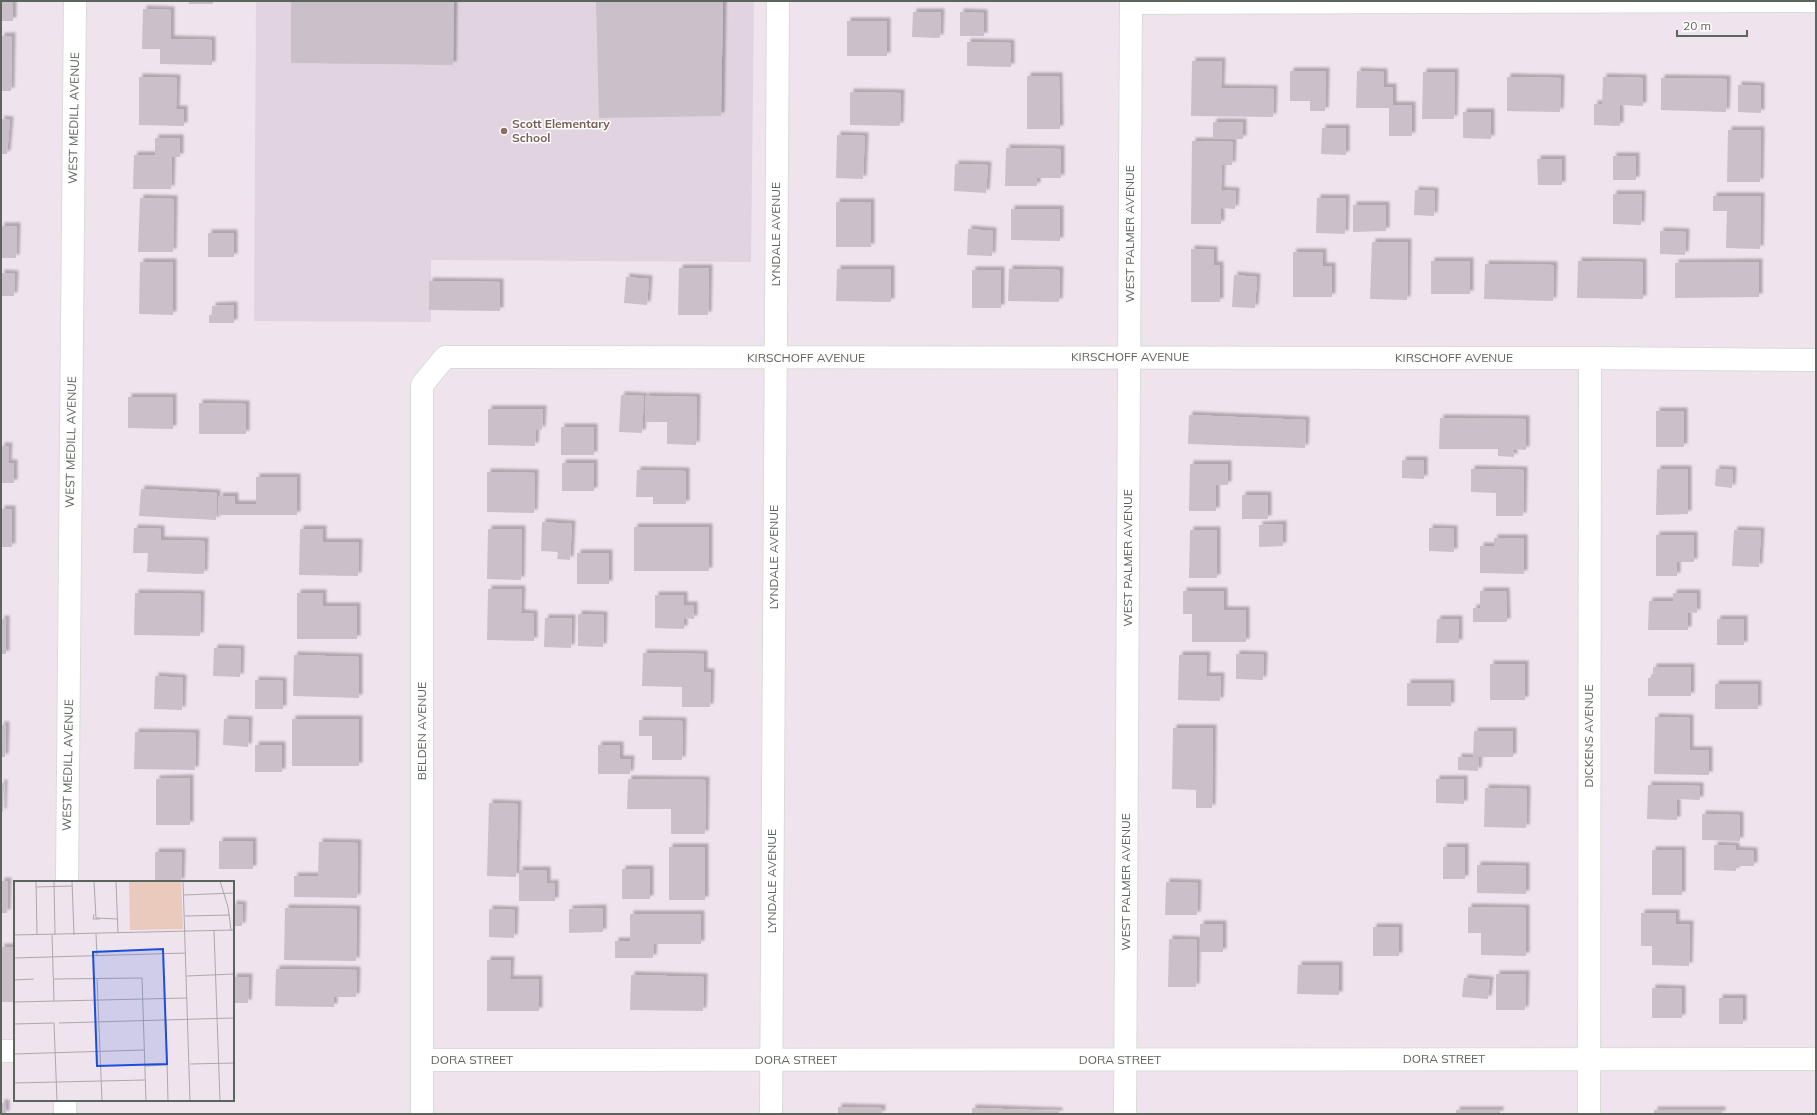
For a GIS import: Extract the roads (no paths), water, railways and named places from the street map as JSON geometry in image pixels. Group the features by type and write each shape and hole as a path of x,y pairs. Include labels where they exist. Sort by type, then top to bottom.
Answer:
{"street":[{"name":"WEST MEDILL AVENUE","path":"67,881 75,1"},
{"name":"LYNDALE AVENUE","path":"771,1114 778,1"},
{"path":"1131,2 1816,1"},
{"name":"WEST PALMER AVENUE","path":"1124,1114 1131,2"},
{"name":"KIRSCHOFF AVENUE","path":"445,357 1590,358 1816,360"},
{"name":"BELDEN AVENUE","path":"422,1114 422,385 445,357"},
{"name":"DICKENS AVENUE","path":"1589,1114 1590,358"},
{"path":"1,1051 14,1051"},
{"name":"DORA STREET","path":"423,1060 1816,1059"},
{"path":"65,1101 65,1114"}],"place":[{"name":"Scott Elementary School","path":"504,131"}]}
